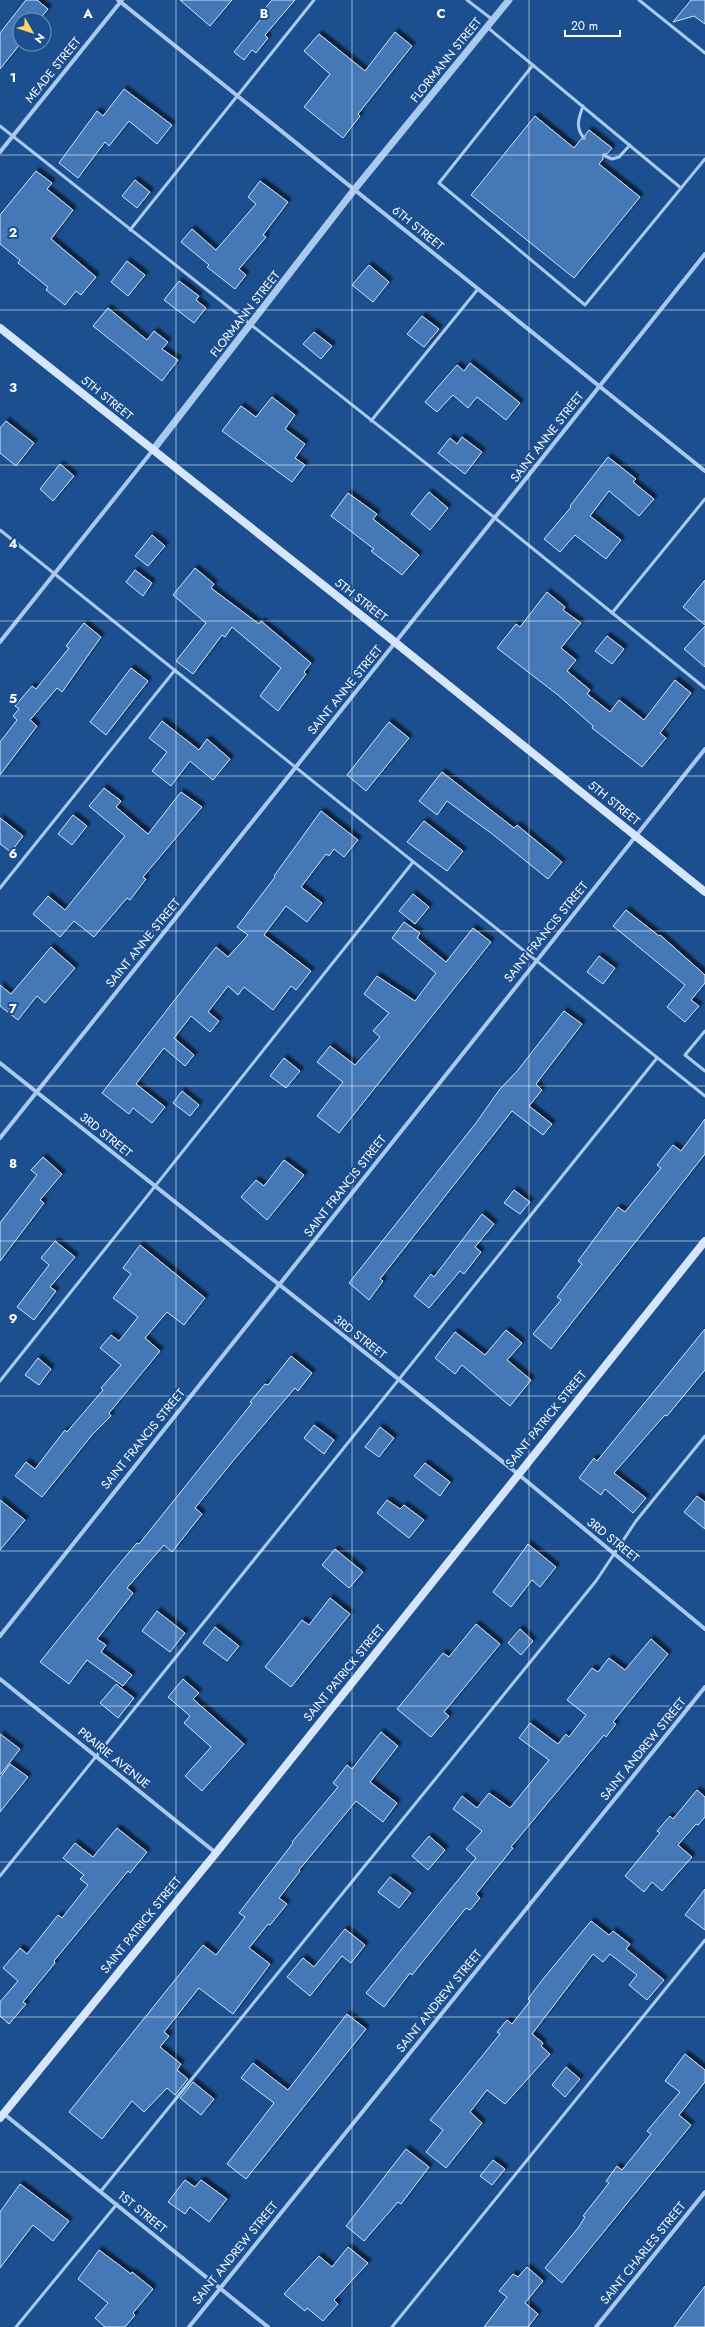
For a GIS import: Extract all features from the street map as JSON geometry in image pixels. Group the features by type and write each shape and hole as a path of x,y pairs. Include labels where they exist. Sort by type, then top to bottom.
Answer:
{"main road":[{"name":"5TH STREET","path":"0,328 396,643 705,892"},
{"name":"SAINT PATRICK STREET","path":"2,2116 216,1853 705,1240"}],"street":[{"name":"FLORMANN STREET","path":"0,642 153,450 354,190 509,0"},
{"name":"6TH STREET","path":"120,1 705,471"},
{"name":"MEADE STREET","path":"0,152 120,1"},
{"name":"SAINT ANNE STREET","path":"0,1138 705,254"},
{"name":"SAINT FRANCIS STREET","path":"0,1636 705,749"},
{"name":"3RD STREET","path":"0,1063 518,1474 705,1629"},
{"name":"PRAIRIE AVENUE","path":"0,1679 216,1853"},
{"name":"SAINT ANDREW STREET","path":"188,2327 705,1687"},
{"name":"1ST STREET","path":"2,2116 101,2191 268,2327"},
{"name":"SAINT CHARLES STREET","path":"596,2327 705,2192"}],"lane":[{"path":"130,230 314,0"},
{"path":"467,0 493,20"},
{"path":"639,0 705,53"},
{"path":"487,26 681,188"},
{"path":"533,65 439,183 585,306 705,159"},
{"path":"583,106 577,123 579,132 583,138"},
{"path":"0,126 495,518 705,688"},
{"path":"605,156 612,159 619,157 630,145"},
{"path":"371,421 478,289"},
{"path":"612,613 705,499"},
{"path":"0,530 297,767 536,962 705,1096"},
{"path":"0,888 175,670"},
{"path":"0,1381 156,1187 413,862"},
{"path":"705,1032 685,1055 705,1071"},
{"path":"0,1876 97,1757 397,1379 657,1058"},
{"path":"101,2191 596,1581 613,1553 705,1436"},
{"path":"392,2327 705,1940"},
{"path":"16,2327 117,2204"}],"building":[{"path":"26,0 37,0 48,9 46,12 17,12"},
{"path":"180,0 232,0 210,26"},
{"path":"272,0 295,0 265,35 268,38 256,53 252,50 244,60 234,52 264,15 261,13"},
{"path":"691,0 705,0 705,24 694,16 673,22"},
{"path":"12,18 12,52 14,52 0,69 0,33"},
{"path":"395,32 412,46 358,114 360,116 343,138 304,107 330,74 304,51 319,34 365,71"},
{"path":"124,89 172,125 157,144 129,121 109,146 105,142 78,178 59,163 97,111 103,116"},
{"path":"535,116 574,148 581,139 585,139 585,135 589,130 612,148 607,154 603,154 603,159 599,164 640,197 574,278 471,195"},
{"path":"36,171 52,183 47,189 73,210 51,239 96,277 81,295 76,291 65,305 46,290 48,287 18,263 20,260 0,244 0,215"},
{"path":"135,180 150,192 137,208 122,196"},
{"path":"260,181 288,202 263,235 266,237 239,269 246,275 235,289 207,267 209,265 181,242 192,229 216,250 256,204 248,197"},
{"path":"127,261 145,275 128,296 111,282"},
{"path":"369,265 389,282 373,302 352,285"},
{"path":"179,281 199,296 196,300 206,308 194,323 164,300"},
{"path":"108,308 147,340 154,331 168,342 162,349 178,360 162,381 93,326"},
{"path":"422,316 439,329 424,347 407,334"},
{"path":"314,332 332,346 321,359 303,344"},
{"path":"470,363 520,403 506,420 477,397 468,408 453,395 437,412 425,402 457,365 464,371"},
{"path":"272,397 295,415 285,429 305,444 295,458 305,465 292,482 222,431 241,406 256,417"},
{"path":"6,421 34,443 16,466 0,453 0,428"},
{"path":"462,437 482,452 465,474 438,453 450,438 457,444"},
{"path":"608,457 636,479 633,482 654,499 639,516 609,491 590,516 621,540 606,559 575,535 560,552 544,539 571,507 570,506"},
{"path":"60,464 74,476 53,501 40,489"},
{"path":"429,492 448,508 430,530 411,514"},
{"path":"348,493 377,514 373,519 419,555 402,575 371,551 374,549 331,516"},
{"path":"152,535 165,546 148,566 135,556"},
{"path":"195,568 214,584 211,588 259,624 261,621 311,663 304,672 306,674 278,711 260,696 281,668 232,627 225,637 222,635 193,674 176,661 206,623 173,595"},
{"path":"135,570 152,583 143,596 126,582"},
{"path":"705,580 705,625 683,607"},
{"path":"547,592 565,607 563,610 581,623 561,648 576,660 567,671 590,690 587,694 610,712 619,700 644,720 675,680 691,693 660,733 666,738 642,767 592,728 593,726 558,695 497,648 516,624 520,627"},
{"path":"84,623 101,637 62,692 57,688 30,720 37,726 0,775 0,742 17,720 13,716 19,709 15,706 32,686 36,689 69,648 66,646"},
{"path":"705,626 705,667 684,649"},
{"path":"607,636 624,649 612,664 595,651"},
{"path":"131,668 148,681 106,735 90,722"},
{"path":"162,721 199,750 207,739 230,759 213,780 190,761 171,786 152,771 167,752 149,738"},
{"path":"389,722 409,738 366,791 347,775"},
{"path":"442,772 514,828 517,825 562,862 548,879 491,833 447,801 437,815 419,801"},
{"path":"104,788 121,801 116,807 148,834 181,792 202,807 143,877 146,879 130,900 127,898 94,937 74,921 60,937 33,914 48,896 65,910 125,836 89,806"},
{"path":"321,811 358,840 344,857 334,849 329,856 326,854 301,887 322,903 307,922 286,906 264,935 311,971 296,990 291,986 273,1010 244,987 238,995 228,986 208,1012 219,1021 210,1032 191,1016 174,1038 194,1055 185,1066 164,1048 136,1084 165,1107 152,1123 133,1108 129,1114 102,1093 216,947 228,957 248,935 237,927 275,877 274,876"},
{"path":"73,815 87,826 72,845 58,834"},
{"path":"0,818 23,836 11,852 0,844"},
{"path":"424,821 463,851 447,871 407,842"},
{"path":"413,894 429,907 415,924 399,911"},
{"path":"626,910 659,936 660,935 705,975 705,983 691,1000 699,1006 685,1022 667,1007 685,985 613,926"},
{"path":"404,922 420,933 417,938 446,962 473,928 491,942 339,1133 317,1116 343,1082 317,1062 330,1046 355,1065 380,1037 373,1031 389,1013 364,994 377,976 415,1001 436,973 392,938"},
{"path":"51,947 75,968 45,1003 37,996 18,1020 0,1006 0,985 11,994"},
{"path":"599,956 615,968 603,984 587,972"},
{"path":"564,1011 582,1024 536,1084 542,1090 529,1106 552,1124 543,1135 512,1111 380,1279 383,1281 369,1300 349,1283 476,1123 500,1089 518,1070"},
{"path":"284,1058 300,1071 286,1088 270,1076"},
{"path":"182,1091 199,1105 190,1116 173,1103"},
{"path":"705,1119 705,1154 551,1349 533,1334 561,1300 557,1297 582,1264 578,1261 618,1207 625,1212 661,1168 657,1165 673,1145 681,1151"},
{"path":"43,1157 62,1174 40,1200 44,1203 0,1261 0,1223 37,1175 31,1170"},
{"path":"284,1160 304,1175 267,1220 241,1197 256,1180 264,1186"},
{"path":"514,1190 530,1202 520,1214 504,1203"},
{"path":"482,1214 494,1224 475,1247 481,1252 464,1274 460,1271 429,1308 414,1296 431,1274 434,1277"},
{"path":"55,1241 75,1257 50,1287 56,1291 34,1320 17,1307 49,1265 41,1258"},
{"path":"140,1245 205,1298 184,1325 167,1312 145,1338 160,1351 109,1413 111,1416 92,1435 42,1497 15,1476 26,1462 35,1469 65,1430 67,1432 103,1390 101,1388 121,1365 100,1348 111,1335 119,1341 138,1317 113,1298 131,1274 123,1268"},
{"path":"705,1329 705,1370 667,1416 665,1415 614,1473 646,1498 633,1513 605,1489 601,1495 579,1478 594,1458 597,1461"},
{"path":"506,1330 522,1343 507,1360 531,1380 510,1406 462,1365 455,1374 435,1358 455,1332 485,1355"},
{"path":"291,1356 312,1373 298,1391 295,1388 195,1508 202,1514 172,1552 164,1545 127,1588 133,1593 97,1639 106,1645 101,1652 132,1675 123,1686 87,1660 69,1684 40,1662 115,1569 137,1543 139,1544 252,1403 250,1402 265,1384 268,1385"},
{"path":"38,1358 51,1369 39,1385 25,1375"},
{"path":"314,1425 334,1440 324,1454 304,1438"},
{"path":"380,1427 394,1438 379,1457 365,1447"},
{"path":"425,1463 450,1482 440,1496 414,1476"},
{"path":"697,1496 705,1502 705,1529 684,1512"},
{"path":"0,1500 25,1520 0,1550"},
{"path":"387,1500 400,1509 404,1505 424,1520 409,1538 377,1513"},
{"path":"528,1544 556,1567 540,1587 532,1580 511,1607 493,1592"},
{"path":"335,1549 363,1572 349,1588 322,1565"},
{"path":"330,1598 350,1614 291,1687 265,1667 302,1620 309,1625"},
{"path":"157,1611 185,1633 170,1652 142,1631"},
{"path":"476,1624 500,1644 444,1712 449,1716 431,1737 397,1709 443,1653 449,1657"},
{"path":"215,1627 239,1646 227,1661 203,1643"},
{"path":"520,1629 533,1641 521,1655 508,1643"},
{"path":"651,1639 668,1654 613,1722 616,1724 606,1737 604,1735 511,1847 513,1848 476,1894 480,1898 470,1910 466,1908 412,1975 410,1973 384,2007 366,1993 476,1858 466,1849 482,1831 453,1809 462,1796 477,1808 489,1793 510,1808 549,1760 519,1738 530,1723 558,1744 566,1734 569,1737 586,1715 567,1700 592,1668 598,1672 609,1658 625,1670"},
{"path":"183,1679 199,1693 193,1699 244,1744 202,1791 185,1776 211,1747 184,1723 190,1716 168,1697"},
{"path":"116,1684 134,1698 118,1718 100,1703"},
{"path":"381,1732 398,1746 370,1782 397,1803 383,1822 356,1801 299,1870 300,1871 279,1898 287,1904 270,1925 268,1924 249,1948 270,1964 233,2014 199,1988 164,2032 169,2036 160,2047 181,2064 177,2070 188,2079 175,2095 167,2088 144,2112 132,2101 102,2139 69,2112 203,1945 216,1955 245,1917 239,1913 293,1843 292,1842 338,1787 333,1783 347,1765 352,1769"},
{"path":"0,1734 20,1749 0,1775"},
{"path":"10,1764 28,1777 0,1812 0,1778"},
{"path":"697,1790 705,1797 705,1817 698,1825 696,1824 678,1845 692,1857 662,1891 652,1882 644,1892 625,1876 660,1833 657,1831 670,1816 673,1819"},
{"path":"117,1828 147,1852 130,1873 128,1871 54,1961 55,1963 23,2002 26,2004 9,2024 0,2016 0,2002 18,1981 3,1968 20,1948 27,1954 58,1915 62,1918 88,1885 80,1879 84,1875 63,1858 75,1843 93,1857"},
{"path":"429,1836 445,1850 428,1870 412,1856"},
{"path":"390,1877 411,1893 399,1908 378,1892"},
{"path":"705,1889 705,1930 685,1915"},
{"path":"591,1921 609,1935 613,1931 630,1944 626,1949 664,1980 647,2000 629,1985 637,1975 610,1954 603,1962 593,1954 532,2034 543,2043 541,2046 550,2054 505,2104 487,2090 470,2112 482,2123 446,2168 426,2152 443,2130 430,2120 500,2034 497,2032 507,2020 512,2024 530,2001 528,1999 543,1979"},
{"path":"345,1929 365,1945 351,1963 342,1956 310,1996 287,1977 303,1958 314,1967"},
{"path":"347,2014 366,2029 246,2179 227,2164 274,2103 241,2078 253,2063 288,2090"},
{"path":"685,2054 705,2070 705,2082 679,2115 691,2125 562,2283 545,2268 578,2228 585,2217 583,2216 609,2183 606,2181 617,2166 622,2170 651,2134 647,2131 680,2092 665,2081"},
{"path":"566,2067 580,2079 565,2097 552,2085"},
{"path":"193,2082 214,2099 201,2115 180,2098"},
{"path":"406,2149 429,2167 401,2204 398,2202 364,2241 346,2226"},
{"path":"493,2160 505,2169 492,2185 480,2176"},
{"path":"185,2180 195,2187 201,2180 227,2199 209,2222 190,2207 185,2214 168,2202"},
{"path":"20,2184 69,2221 53,2241 33,2225 0,2268 0,2212"},
{"path":"348,2247 368,2263 334,2300 338,2304 323,2321 307,2308 305,2311 284,2294 319,2256 332,2267"},
{"path":"99,2250 131,2274 132,2272 153,2289 133,2313 135,2315 125,2327 105,2327 95,2318 108,2303 78,2279"},
{"path":"527,2267 543,2281 525,2303 538,2314 528,2327 484,2327 507,2297 499,2291 513,2274 518,2277"},
{"path":"705,2286 705,2327 674,2327"}]}
